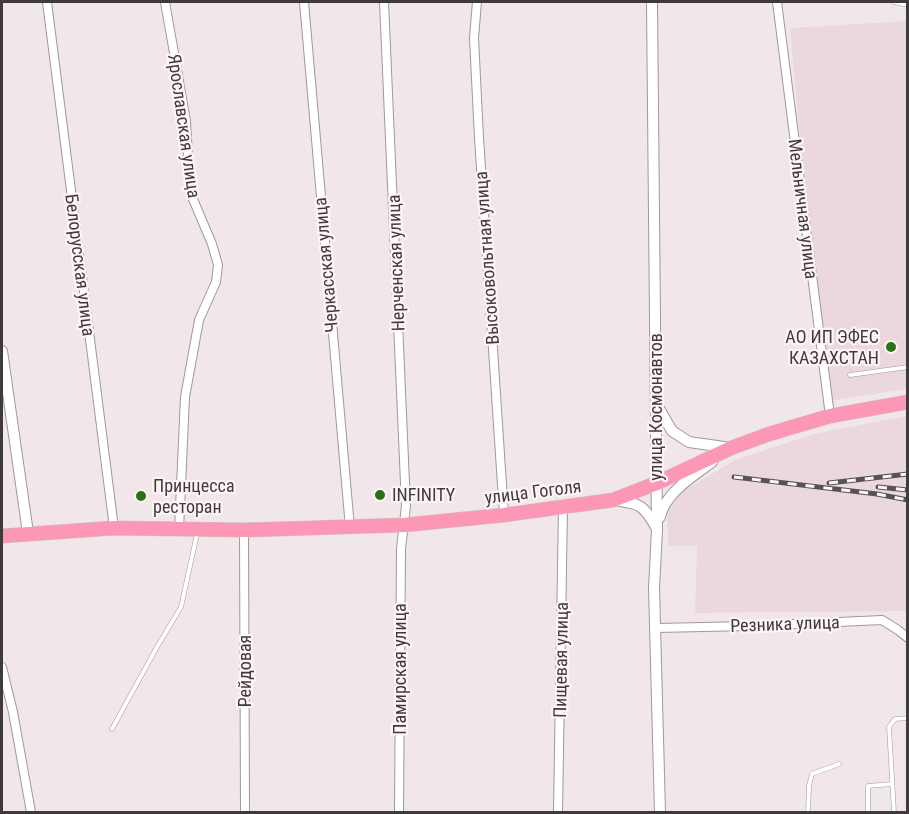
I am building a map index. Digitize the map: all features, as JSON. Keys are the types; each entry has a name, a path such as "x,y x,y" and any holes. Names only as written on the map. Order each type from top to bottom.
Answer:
{"highway":[{"name":"улица Гоголя","path":"2,536 114,528 244,530 404,525 504,515 613,500 657,483 731,448 769,434 830,416 908,402"}],"street":[{"name":"Белорусская улица","path":"47,2 114,528"},
{"name":"Ярославская улица","path":"165,2 186,121 190,192 212,244 218,265 216,282 199,320 185,397 179,530"},
{"name":"Черкасская улица","path":"304,2 350,528"},
{"name":"Нерченская улица","path":"384,2 406,506 404,525"},
{"name":"Высоковольтная улица","path":"477,2 474,38 479,138 504,515"},
{"name":"улица Космонавтов","path":"652,2 657,483 654,588 660,813"},
{"name":"Мельничная улица","path":"777,2 830,416"},
{"path":"2,351 28,533"},
{"path":"656,405 672,430 689,442 731,448"},
{"path":"657,530 662,509 682,484 731,448"},
{"path":"613,500 633,503 646,510 657,530"},
{"name":"Пищевая улица","path":"558,813 563,507"},
{"name":"Памирская улица","path":"399,813 401,549 404,525"},
{"name":"Рейдовая","path":"244,530 245,813"},
{"name":"Резника улица","path":"656,628 882,620 908,639"},
{"path":"2,667 31,813"}],"lane":[{"path":"894,2 908,5"},
{"path":"850,375 908,367"},
{"path":"112,729 181,607 197,530"},
{"path":"894,813 889,727 895,719 908,718"},
{"path":"808,813 812,774 839,764"},
{"path":"868,813 868,786 892,784"}],"shaded area":[{"path":"907,21 907,389 829,401 806,207 790,28"},
{"path":"907,416 907,611 695,613 697,546 668,546 667,501 735,460 814,434"}],"railway":[{"path":"829,483 908,474"},
{"path":"734,477 877,494 908,500"},
{"path":"878,487 908,490"}],"place":[{"name":"АО ИП ЭФЕС КАЗАХСТАН","path":"891,347"},
{"name":"INFINITY","path":"380,495"},
{"name":"Принцесса ресторан","path":"141,496"}]}
